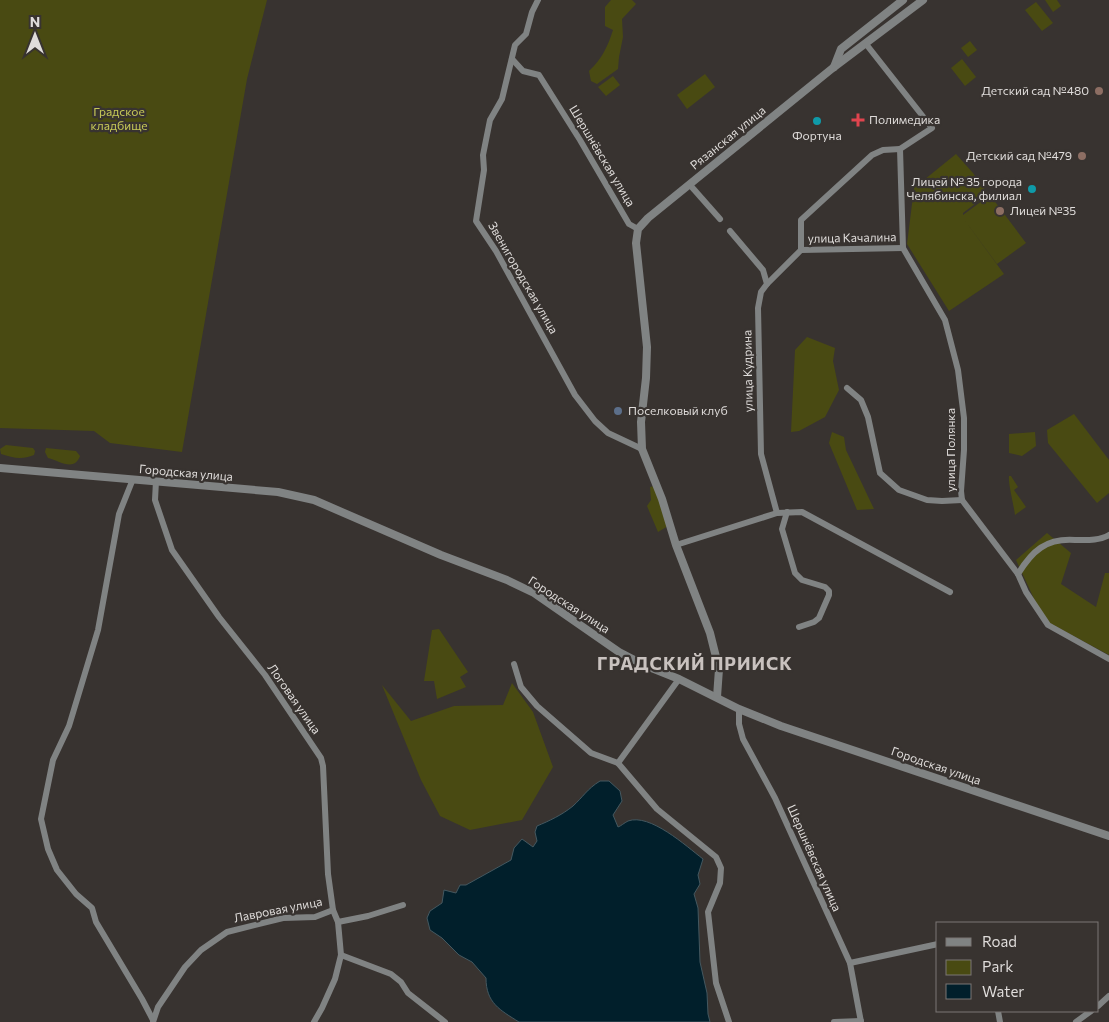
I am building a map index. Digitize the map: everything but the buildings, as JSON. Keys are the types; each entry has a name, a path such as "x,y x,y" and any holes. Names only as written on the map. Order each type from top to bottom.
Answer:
{"street":[{"name":"Звенигородская улица","path":"538,0 532,12 526,34 515,45 502,99 490,120 483,155 484,170 476,221 496,251 575,394 608,433 642,449"},
{"path":"834,67 841,49 903,0 910,10"},
{"name":"Рязанская улица","path":"638,229 648,218 834,67 923,0"},
{"path":"730,231 762,270 767,284 801,250 801,220 872,155 883,150 900,149 932,128 858,35"},
{"name":"Шершнёвская улица","path":"512,59 523,71 539,75 629,224 638,229"},
{"path":"900,149 903,248"},
{"path":"690,184 720,219"},
{"path":"638,229 636,242 637,258 648,347 641,422 642,449 710,633 718,662 717,697"},
{"name":"улица Качалина","path":"801,250 903,248"},
{"name":"улица Полянка","path":"903,248 945,320 954,350 964,418 962,500 1018,574 1026,592 1048,625 1109,659"},
{"path":"762,270 777,275"},
{"name":"улица Кудрина","path":"767,284 761,292 758,308 761,454 776,513"},
{"path":"847,388 861,400 868,416 880,473 899,490 927,500 962,500"},
{"name":"Городская улица","path":"0,468 278,492 314,500 534,593 619,652 739,709 781,726 1109,836"},
{"path":"133,479 119,514 98,630 69,726 53,760 41,819 48,849 57,870 76,894 92,908 96,922 153,1021"},
{"name":"Логовая улица","path":"156,481 156,500 172,550 202,594 265,675 321,758 323,766 328,874 333,910 338,922 341,956 335,978 314,1022"},
{"path":"787,512 782,529 795,573 802,580 825,587 829,591 819,618 814,622 798,627"},
{"path":"676,545 776,513 802,512 950,592"},
{"path":"1018,574 1027,559 1039,547 1066,539 1086,540 1103,538 1109,535"},
{"path":"514,664 521,688 537,706 591,753 618,763 657,809 716,857 721,868 720,883 708,912 716,983 730,1022"},
{"path":"618,763 679,679"},
{"name":"Шершнёвская улица","path":"739,709 739,724 743,739 774,798 850,963 861,1021 834,1022"},
{"path":"338,922 368,916 403,905"},
{"name":"Лавровая улица","path":"153,1021 162,1001 185,967 201,950 227,932 283,918 315,917 333,910"},
{"path":"850,963 936,944"},
{"path":"341,956 391,974 408,993 445,1022"},
{"path":"1099,1005 1109,996"},
{"path":"1076,1022 1090,1012"}],"green space":[{"name":"Градское кладбище","path":"0,0 267,0 247,79 182,452 110,443 94,431 0,428"},
{"path":"611,0 632,0 636,4 622,19 623,37 618,69 597,84 591,81 589,71 604,52 613,30 605,26 605,7"},
{"path":"1045,0 1057,0 1061,6 1053,12"},
{"path":"1036,2 1053,23 1042,31 1025,10"},
{"path":"970,41 977,50 968,57 961,48"},
{"path":"962,59 976,77 965,86 951,68"},
{"path":"705,74 715,87 687,109 677,95"},
{"path":"613,76 620,85 606,96 598,87"},
{"path":"956,154 988,194 963,213 963,215 990,195 1026,243 997,264 963,218 1004,274 949,311 907,244 914,188"},
{"path":"807,337 835,348 833,361 839,390 825,417 799,431 791,432 795,350"},
{"path":"1074,414 1109,460 1109,493 1097,503 1048,443 1047,430"},
{"path":"832,432 844,437 846,450 874,509 857,510 829,443"},
{"path":"1035,432 1036,446 1022,456 1009,453 1009,434"},
{"path":"6,445 33,448 35,451 34,455 18,458 1,454 0,449"},
{"path":"46,448 76,451 80,456 74,463 66,464 48,458 45,452"},
{"path":"1009,476 1011,476 1018,487 1014,490 1026,507 1015,515 1009,484"},
{"path":"654,486 668,526 658,532 647,506 651,500 650,487"},
{"path":"1047,533 1071,553 1061,584 1096,607 1105,573 1109,573 1109,655 1044,620 1016,560"},
{"path":"439,629 468,672 460,677 466,687 437,699 434,681 424,681 432,630"},
{"path":"512,683 533,712 553,767 522,820 470,830 440,816 421,780 382,685 411,721 454,706 503,705"}],"water":[{"path":"600,781 609,781 620,791 622,801 613,815 618,827 628,821 647,822 678,839 703,859 698,875 700,884 694,894 698,908 700,962 707,993 710,1022 519,1022 506,1014 491,1000 488,994 486,978 472,962 459,955 442,938 430,930 427,918 430,911 442,903 444,890 456,893 460,885 466,885 511,860 514,848 522,839 533,847 537,841 535,832 537,826 569,809"}],"place":[{"name":"Детский сад №480","path":"1099,91"},
{"name":"Полимедика","path":"858,120"},
{"name":"Фортуна","path":"817,121"},
{"name":"Детский сад №479","path":"1082,156"},
{"name":"Лицей № 35 города Челябинска, филиал","path":"1032,189"},
{"name":"Лицей №35","path":"1000,211"},
{"name":"Поселковый клуб","path":"618,411"}],"district":[{"name":"ГРАДСКИЙ ПРИИСК","path":"695,664"}]}
